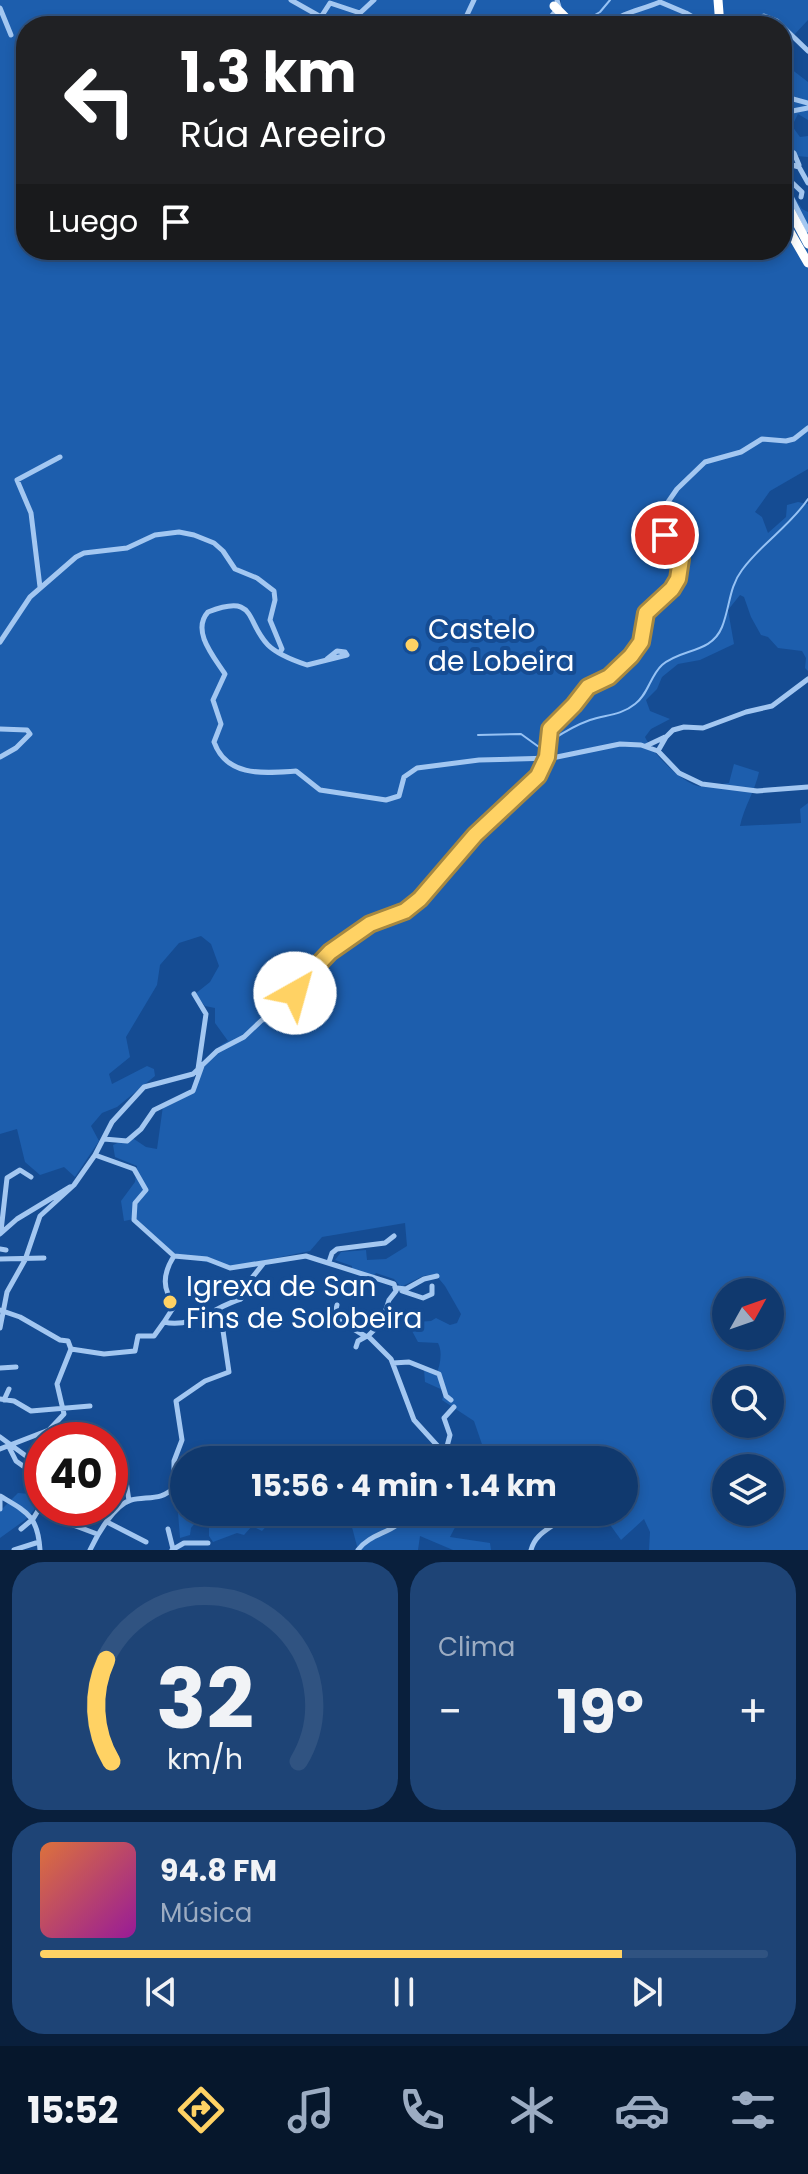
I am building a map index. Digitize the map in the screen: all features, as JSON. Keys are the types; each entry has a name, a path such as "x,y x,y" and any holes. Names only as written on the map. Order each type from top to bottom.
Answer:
{"highway":[{"path":"792,214 808,244"},
{"path":"792,226 808,253"},
{"path":"792,235 808,263"}],"street":[{"path":"291,0 319,16"},
{"path":"322,16 330,3 360,13 374,0"},
{"path":"620,16 660,2 688,16"},
{"path":"0,8 11,35"},
{"path":"792,36 808,51"},
{"path":"792,152 808,183"},
{"path":"792,165 799,167"},
{"path":"792,182 799,187 801,197"},
{"path":"792,197 808,230"},
{"path":"0,1328 10,1285 25,1260 40,1216 74,1185 95,1155 112,1122 144,1087 166,1079 187,1077 217,1051 244,1037 257,1024 284,1012 309,974 330,952 370,924 405,911 420,899 475,835 538,776 547,757 550,729 588,687 609,677 631,656 641,642 646,613 672,589 678,579 681,559 662,528 662,516 671,495 705,462 741,452 762,439 794,439 808,428"},
{"path":"40,588 31,513 17,480 60,457"},
{"path":"0,642 30,597 63,567 84,553 127,548 155,535 179,532 194,535 219,548 239,572 257,578 274,591 270,620 282,649 280,652"},
{"path":"326,660 307,665 268,645 251,614 244,608 208,612 202,620 202,633 214,660 225,674 213,700 221,724 215,745 223,758 241,770 267,774 296,771 320,790 392,800 402,794 404,777 417,768 479,760 547,757 620,744 646,746 658,751 679,773 702,784 757,791 808,787"},
{"path":"646,746 677,728 703,728 772,706 808,679"},
{"path":"0,729 27,730 30,734 16,748 0,757"},
{"path":"658,751 666,737"},
{"path":"104,1139 127,1141 141,1129 154,1110 193,1091 200,1068 206,1014 194,994"},
{"path":"95,1155 134,1169 146,1190 135,1203 134,1220 174,1256 207,1259 230,1268 306,1256 388,1281 423,1298 432,1294 432,1286"},
{"path":"1,1233 7,1178 20,1170 31,1177"},
{"path":"1,1233 17,1219 74,1185"},
{"path":"329,1262 337,1249 385,1243 394,1236"},
{"path":"71,1349 104,1354 131,1353 135,1351 138,1336 154,1336 175,1305 168,1292 165,1275 165,1269 174,1256"},
{"path":"0,1259 44,1258"},
{"path":"164,1322 175,1325 220,1310 241,1299 264,1263"},
{"path":"356,1347 382,1322 389,1300 399,1289 437,1276"},
{"path":"337,1305 334,1317 366,1336 393,1363 414,1420 436,1446"},
{"path":"128,1494 129,1501 162,1496 172,1490 174,1461 182,1440 176,1401 205,1381 229,1372 220,1310"},
{"path":"0,1449 49,1430 64,1414 57,1384 71,1349 68,1341 60,1340 20,1317 2,1311"},
{"path":"393,1363 409,1362 439,1374 446,1396 451,1400"},
{"path":"0,1368 16,1367"},
{"path":"1,1400 9,1389"},
{"path":"1,1400 14,1401 31,1411 90,1406"},
{"path":"448,1446 450,1435 444,1418 454,1407"},
{"path":"0,1437 24,1455"},
{"path":"8,1444 16,1461 23,1466"},
{"path":"0,1498 0,1509"},
{"path":"0,1498 24,1513"},
{"path":"21,1529 25,1526"},
{"path":"36,1526 40,1550"},
{"path":"76,1526 97,1534"},
{"path":"90,1550 104,1526"},
{"path":"115,1526 146,1542"},
{"path":"358,1550 370,1539 397,1526"},
{"path":"530,1549 538,1535 554,1526"},
{"path":"168,1529 172,1550 184,1543 208,1543"},
{"path":"26,1538 37,1543"},
{"path":"14,1550 37,1543"}],"shaded area":[{"path":"0,0 554,0 555,11 552,16 16,16 16,260 792,260 792,193 802,209 808,212 808,469 770,491 755,512 762,517 768,533 786,517 787,505 798,502 808,504 808,671 802,651 778,648 768,637 761,635 744,597 740,595 728,610 734,644 700,660 678,664 662,677 657,689 646,700 650,711 670,719 651,729 645,737 670,768 695,785 706,787 729,783 734,764 759,772 740,826 801,823 800,809 808,803 808,1550 649,1550 650,1532 644,1519 638,1524 638,1446 483,1446 474,1421 442,1400 445,1391 425,1382 424,1370 436,1375 440,1363 438,1343 418,1342 412,1331 415,1322 436,1318 450,1325 457,1323 461,1314 445,1286 435,1274 423,1276 401,1287 394,1279 376,1273 372,1278 352,1271 352,1266 335,1260 341,1252 366,1250 367,1260 386,1259 407,1246 405,1223 322,1237 310,1251 232,1267 174,1256 134,1219 124,1221 121,1201 135,1182 137,1166 115,1157 113,1145 131,1137 146,1147 157,1149 163,1106 194,1093 209,1057 228,1041 215,1023 215,1008 205,1006 195,994 210,982 219,966 211,944 201,936 179,943 160,965 157,985 126,1037 130,1057 109,1074 112,1084 147,1066 154,1069 155,1076 117,1107 102,1113 91,1126 99,1141 75,1177 64,1167 40,1175 25,1162 17,1129 0,1134"},
{"path":"561,0 808,0 808,20 794,35 792,16 554,16 561,9"},
{"path":"792,70 808,82 808,120 798,114 792,126"},
{"path":"792,126 800,137 808,136 808,157 792,154"},
{"path":"18,1493 24,1494 24,1521 0,1538 0,1511"},
{"path":"179,1526 193,1526 190,1535 180,1538"},
{"path":"209,1526 252,1526 244,1535 237,1533 213,1542 209,1536"},
{"path":"352,1526 456,1526 450,1537 490,1543 491,1550 453,1550 420,1536 418,1550 358,1550"},
{"path":"611,1526 636,1526 621,1540"}],"waterway":[{"path":"593,16 610,0"},
{"path":"552,740 585,722 630,708 643,696 662,665 711,642 722,627 732,590 742,570 808,499"},
{"path":"478,735 521,734 539,747 543,745"}],"place":[{"name":"Castelo de Lobeira","path":"412,645"},
{"name":"Igrexa de San Fins de Solobeira","path":"170,1302"}],"route":[{"path":"295,993 330,952 370,924 405,911 420,899 475,835 538,776 547,757 547,733 588,687 609,677 631,656 641,642 646,613 672,589 678,579 681,559 678,550 665,535"}]}
